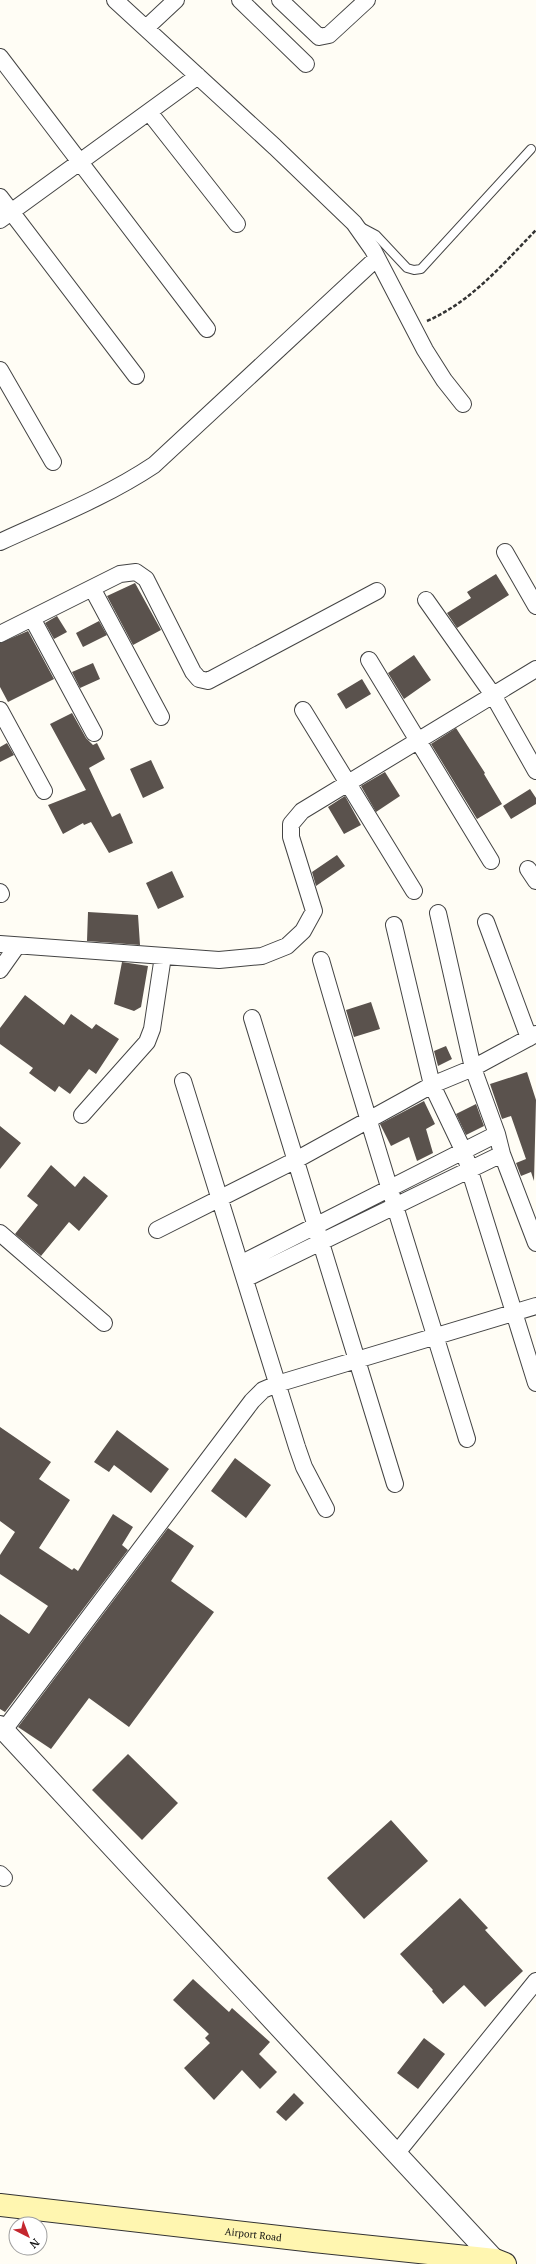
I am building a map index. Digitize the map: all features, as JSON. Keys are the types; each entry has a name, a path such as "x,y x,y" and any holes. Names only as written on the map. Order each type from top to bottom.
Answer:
{"main road":[{"name":"Airport Road","path":"0,2205 500,2262"}],"street":[{"path":"115,0 354,223 377,258 413,327 444,380 463,404"},
{"path":"146,28 176,0"},
{"path":"240,0 306,64"},
{"path":"280,0 319,37 329,35 366,0"},
{"path":"0,57 207,329"},
{"path":"6,216 198,76"},
{"path":"149,112 237,224"},
{"path":"0,196 6,216 136,376"},
{"path":"0,542 91,501 154,465 377,258"},
{"path":"0,370 54,462"},
{"path":"505,552 536,606"},
{"path":"0,634 120,574 136,572 146,579 193,672 199,680 208,681 377,591"},
{"path":"92,588 160,717"},
{"path":"426,600 493,696 536,771"},
{"path":"32,618 94,733"},
{"path":"369,660 491,861"},
{"path":"0,944 219,960 262,956 287,946 303,931 314,911 291,837 291,824 302,811 536,669"},
{"path":"0,710 44,791"},
{"path":"303,710 414,891"},
{"path":"438,913 473,1068 497,1134 502,1154 536,1243"},
{"path":"157,1230 296,1160 432,1085 473,1068 532,1036 486,922"},
{"path":"394,925 432,1085 464,1152 470,1169 536,1382"},
{"path":"0,970 16,946"},
{"path":"82,1115 148,1042 152,1029 163,956"},
{"path":"321,960 368,1120 396,1205 467,1439"},
{"path":"252,1018 395,1484"},
{"path":"183,1080 304,1467 326,1509"},
{"path":"243,1272 316,1226 497,1134"},
{"path":"243,1272 321,1242 502,1154"},
{"path":"0,1233 104,1323"},
{"path":"500,2262 396,2154 66,1800 2,1728 252,1401 263,1390 277,1384 536,1306"},
{"path":"396,2154 536,1981"}],"lane":[{"path":"354,223 376,235 407,268 414,270 421,269 531,149"}],"path":[{"path":"413,327 452,308 485,283 536,230"}],"building":[{"path":"496,574 509,595 457,628 447,613 471,598 467,592"},
{"path":"135,583 161,630 133,645 107,596"},
{"path":"57,616 67,632 54,639 45,623"},
{"path":"99,621 107,635 83,647 76,633"},
{"path":"28,631 54,679 8,702 0,687 0,643"},
{"path":"414,655 431,680 404,699 388,673"},
{"path":"93,663 100,679 80,688 72,672"},
{"path":"362,679 371,694 346,709 337,694"},
{"path":"72,713 86,738 93,745 97,743 105,759 89,768 112,817 120,813 133,843 109,853 91,822 84,825 83,823 63,834 48,805 86,790 50,724"},
{"path":"456,728 485,773 484,774 502,804 477,819 431,744"},
{"path":"7,743 14,755 0,762 0,747"},
{"path":"151,760 164,788 143,798 130,769"},
{"path":"385,772 400,796 376,812 361,786"},
{"path":"530,789 536,798 536,804 511,819 503,806"},
{"path":"345,796 361,825 344,834 328,807"},
{"path":"337,855 345,866 316,886 312,872"},
{"path":"172,871 184,897 158,909 146,883"},
{"path":"88,912 138,915 140,945 87,941"},
{"path":"122,962 148,966 141,1007 134,1011 114,1004"},
{"path":"25,995 64,1025 71,1014 92,1029 96,1024 119,1039 96,1074 89,1069 70,1094 59,1086 55,1092 29,1073 33,1068 0,1044 0,1028"},
{"path":"371,1002 380,1029 354,1037 346,1010"},
{"path":"446,1046 452,1059 438,1066 434,1051"},
{"path":"527,1072 536,1100 534,1181 531,1172 521,1176 516,1163 526,1159 511,1116 502,1119 490,1084"},
{"path":"424,1101 435,1124 426,1129 433,1153 417,1161 409,1137 391,1146 380,1124"},
{"path":"476,1104 484,1126 466,1135 456,1114"},
{"path":"0,1126 21,1143 0,1169"},
{"path":"51,1165 75,1187 84,1176 108,1196 79,1231 69,1222 41,1256 15,1234 38,1205 27,1196"},
{"path":"0,1427 51,1462 39,1479 70,1500 39,1548 72,1570 74,1568 78,1571 113,1514 133,1527 122,1545 128,1550 5,1712 0,1709 0,1614 29,1634 48,1606 0,1574 0,1555 15,1532 0,1521"},
{"path":"117,1430 169,1469 151,1493 114,1465 109,1472 94,1462"},
{"path":"235,1458 271,1485 246,1518 211,1491"},
{"path":"168,1528 194,1546 171,1581 214,1612 129,1727 89,1698 51,1749 18,1727"},
{"path":"128,1754 178,1803 142,1840 92,1790"},
{"path":"391,1820 428,1861 364,1919 327,1878"},
{"path":"460,1898 488,1928 485,1930 523,1971 485,2007 464,1985 443,2004 432,1991 433,1990 400,1954"},
{"path":"193,1979 229,2012 232,2008 270,2042 259,2054 277,2072 260,2089 242,2070 214,2100 184,2068 210,2043 205,2038 209,2034 173,2000"},
{"path":"424,2038 445,2054 418,2089 397,2073"},
{"path":"294,2093 304,2103 286,2121 276,2112"}]}
